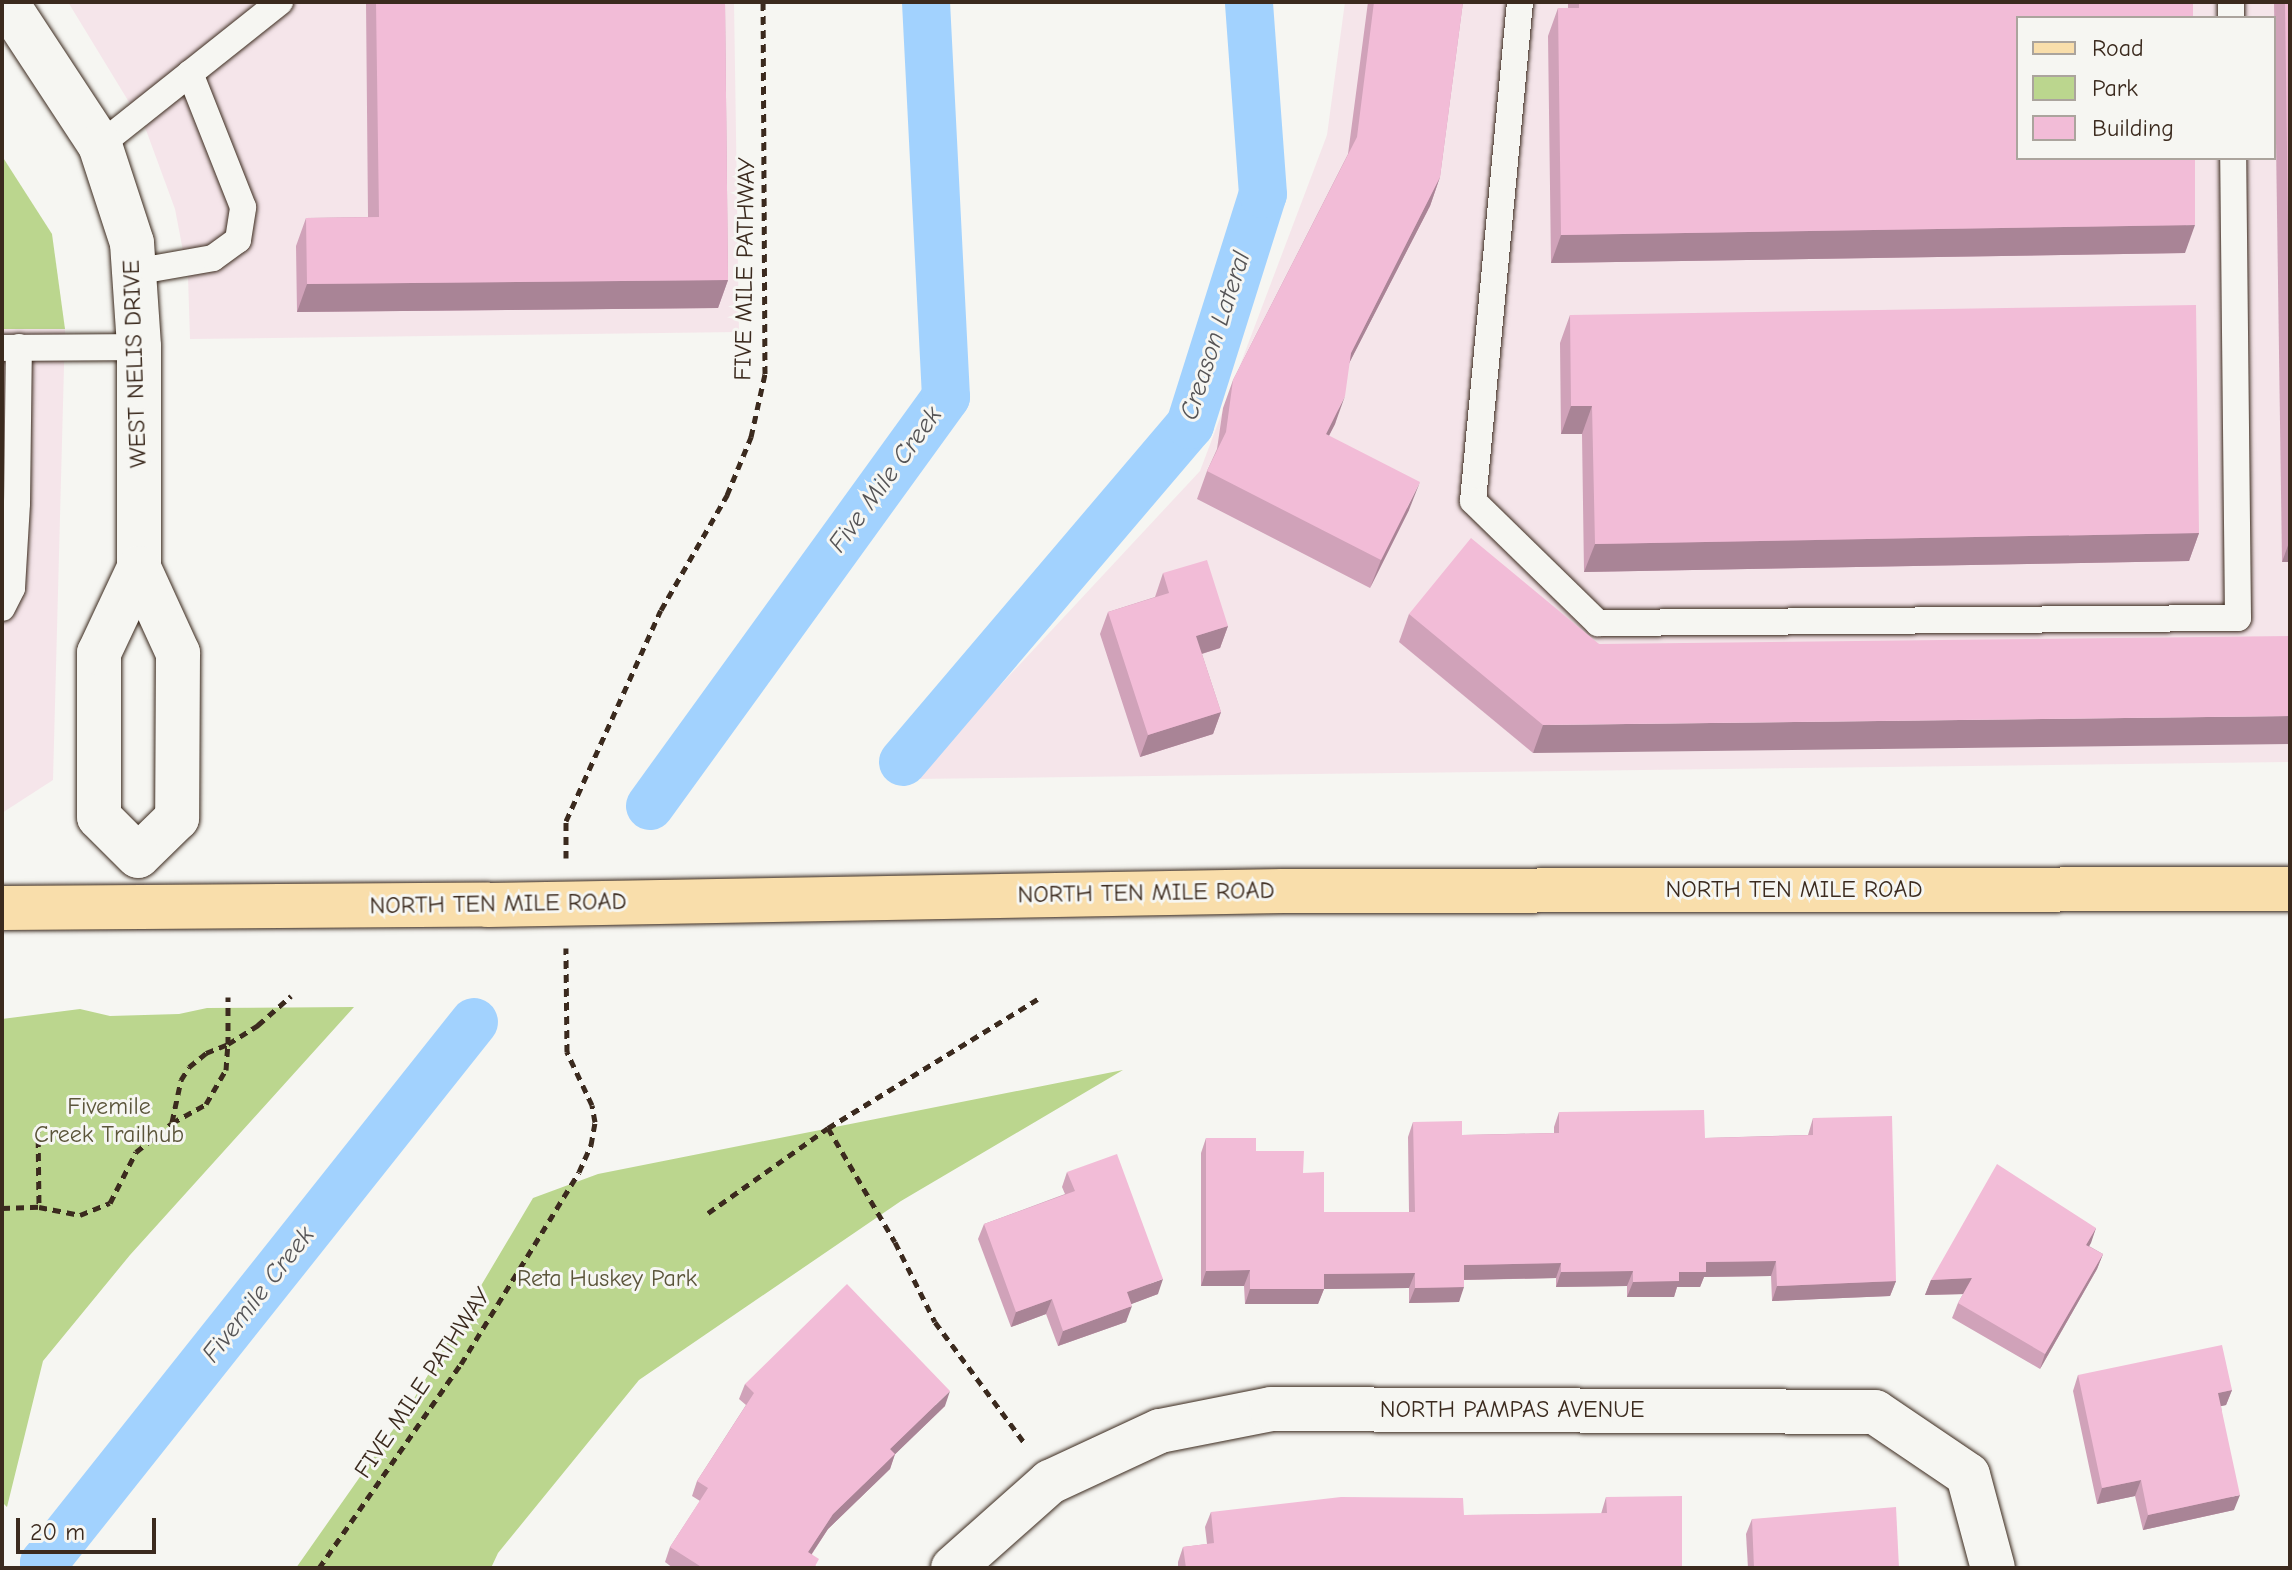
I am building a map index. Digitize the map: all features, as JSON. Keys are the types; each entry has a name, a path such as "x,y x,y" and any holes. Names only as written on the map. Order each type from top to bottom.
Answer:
{"main road":[{"name":"NORTH TEN MILE ROAD","path":"2,908 1283,891 2290,889"}],"street":[{"name":"WEST NELIS DRIVE","path":"6,2 100,145 132,243 139,347 139,568 178,653 177,818 138,856 99,817 99,653 139,568"},
{"path":"138,856 139,907"},
{"name":"NORTH PAMPAS AVENUE","path":"953,1568 1041,1467 1160,1431 1271,1409 1875,1412 1968,1475 1993,1568"}],"lane":[{"path":"100,145 280,2"},
{"path":"1520,2 1473,501 1598,623 2238,618 2233,160"},
{"path":"134,272 213,258 238,240 243,207 190,73"},
{"path":"2,608 12,588 17,517 10,348 139,347"}],"path":[{"name":"FIVE MILE PATHWAY","path":"566,821 661,610 727,495 751,437 765,374 763,2"},
{"name":"FIVE MILE PATHWAY","path":"319,1568 461,1364 579,1172 591,1145 595,1122 592,1105 567,1052 566,990"},
{"path":"172,1123 181,1080 189,1067 206,1053 228,1044 258,1025 291,996"},
{"path":"2,1208 39,1207 80,1215 96,1212 110,1203 136,1152 172,1123 194,1113 213,1095 226,1070 228,997"},
{"path":"708,1213 828,1128 1038,999"},
{"path":"38,1125 39,1207"},
{"path":"828,1128 895,1242 935,1322 1041,1467"}],"shaded area":[{"path":"68,2 734,2 739,332 190,339 188,277 175,209 146,130"},
{"path":"1345,2 2290,2 2290,762 913,779 1200,471 1327,135"},
{"path":"2,329 65,329 53,780 2,813"}],"green space":[{"path":"2,156 52,234 65,329 2,329"},
{"name":"Fivemile Creek Trailhub","path":"354,1007 130,1255 43,1361 7,1507 2,1502 2,1019 80,1009 110,1016 179,1014 207,1008"},
{"name":"Reta Huskey Park","path":"1123,1070 901,1201 639,1380 498,1553 491,1568 296,1568 409,1407 533,1198 598,1174"}],"building":[{"path":"376,2 725,2 728,280 307,284 306,218 379,217"},
{"path":"1374,2 1463,2 1440,177 1351,353 1345,396 1326,434 1420,482 1381,560 1207,471 1226,432 1233,380 1357,137"},
{"path":"1579,2 2193,2 2193,16 2016,16 2016,160 2195,160 2195,225 1561,235 1558,8 1579,8"},
{"path":"2285,2 2290,2 2290,367"},
{"path":"2196,305 2199,533 1595,544 1592,406 1571,406 1570,315"},
{"path":"1471,538 1599,644 2290,636 2290,716 1543,725 1409,614"},
{"path":"1207,560 1228,626 1196,636 1221,712 1148,735 1108,612 1169,593 1163,573"},
{"path":"1704,1110 1705,1138 1813,1135 1813,1118 1892,1116 1896,1281 1777,1286 1776,1261 1706,1262 1706,1272 1679,1272 1679,1281 1633,1282 1633,1271 1561,1272 1561,1263 1464,1265 1464,1287 1415,1288 1415,1273 1324,1274 1324,1289 1250,1289 1250,1270 1206,1271 1206,1138 1256,1138 1256,1151 1304,1151 1303,1173 1324,1172 1324,1212 1415,1212 1413,1122 1462,1121 1462,1135 1559,1133 1559,1112"},
{"path":"1117,1154 1163,1279 1127,1292 1132,1306 1063,1331 1052,1299 1016,1312 984,1224 1075,1191 1067,1172"},
{"path":"1997,1164 2096,1228 2086,1245 2103,1254 2045,1354 1958,1303 1972,1278 1931,1280"},
{"path":"847,1284 950,1391 890,1449 895,1454 833,1514 808,1552 819,1559 814,1568 703,1568 670,1547 708,1488 697,1481 754,1393 745,1384"},
{"path":"2222,1345 2232,1390 2218,1393 2240,1495 2148,1515 2141,1480 2102,1488 2078,1375"},
{"path":"1682,1496 1682,1568 1186,1568 1183,1547 1214,1543 1211,1512 1341,1497 1463,1498 1464,1515 1607,1513 1606,1497"},
{"path":"1896,1507 1899,1568 1754,1568 1752,1519"}],"waterway":[{"name":"Five Mile Creek","path":"650,806 946,397 926,2"},
{"name":"Creason Lateral","path":"903,762 1190,425 1263,194 1249,2"},
{"name":"Fivemile Creek","path":"44,1568 44,1563 474,1022"}]}
